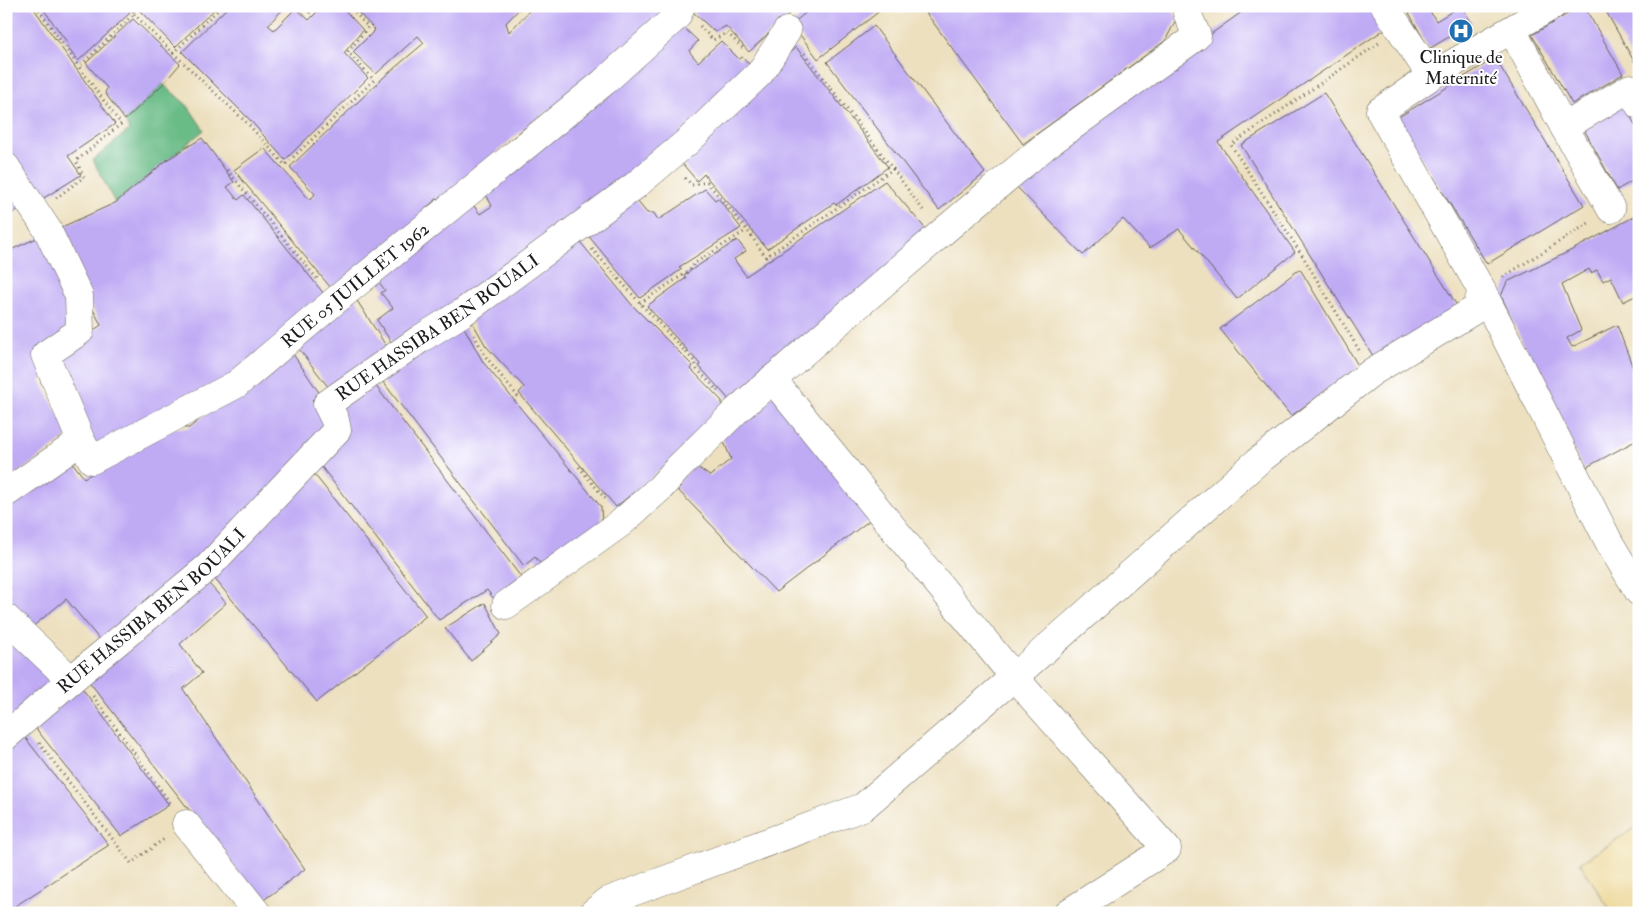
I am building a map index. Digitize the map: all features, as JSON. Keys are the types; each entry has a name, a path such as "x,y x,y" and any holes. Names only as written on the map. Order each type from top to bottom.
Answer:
{"street":[{"path":"1552,6 1432,76 1380,111 1482,291 1610,544 1639,592"},
{"path":"506,605 621,523 660,488 736,410 1045,146 1197,36 1189,8"},
{"name":"RUE 05 JUILLET 1962","path":"81,441 92,460 237,384 336,300 604,82 677,16 688,13"},
{"path":"1392,17 1432,76"},
{"path":"1512,30 1611,209"},
{"name":"RUE HASSIBA BEN BOUALI","path":"14,729 208,567 337,430 335,420 327,404 420,339 462,313 636,185 687,142 760,73 787,31"},
{"path":"1564,127 1630,88 1639,105"},
{"path":"6,167 47,229 79,296 80,331 45,355 81,441 6,493"},
{"path":"593,913 608,901 863,807 1014,677 1257,462 1372,372 1476,309 1482,291"},
{"path":"772,379 1014,677 1167,849 1068,913"},
{"path":"6,618 74,677"},
{"path":"186,824 257,913"}],"path":[{"path":"35,213 84,177 76,160 121,124 36,6"},
{"path":"80,67 134,14 136,6"},
{"path":"174,53 222,6"},
{"path":"302,6 309,13 315,6"},
{"path":"134,14 248,124 285,165 374,80 348,52 368,27 349,6"},
{"path":"688,13 713,40 727,33 748,53 770,57"},
{"path":"1372,372 1302,255 1231,145 1392,17"},
{"path":"787,31 923,211 946,229"},
{"path":"664,160 692,185 707,182 747,230 766,257 893,169"},
{"path":"227,170 336,300"},
{"path":"1482,291 1639,191"},
{"path":"574,230 695,362 697,369 736,410"},
{"path":"640,303 689,271 695,263 747,230"},
{"path":"462,313 486,357 519,398"},
{"path":"579,467 611,506 621,523"},
{"path":"14,729 131,863 186,824 74,677"}],"green space":[{"path":"163,84 188,106 204,130 115,203 93,160 129,130 125,120"}],"sand":[{"path":"1639,825 1639,913 1612,913 1580,863"}],"building":[{"path":"6,6 32,6 115,124 68,156 81,175 34,204 18,166 6,148"},
{"path":"41,6 128,6 126,8 130,13 78,61"},
{"path":"143,6 218,6 175,47 139,10"},
{"path":"229,6 286,6 268,25 274,30 296,8 309,20 323,6 341,6 363,30 344,53 368,78 285,160 250,120 182,52"},
{"path":"352,6 522,6 506,23 509,32 534,6 656,6 666,15 611,64 521,131 471,174 442,203 438,198 426,208 428,213 335,293 234,170 264,148 310,200 315,194 290,167 384,77 424,43 418,36 376,74 353,52 375,30"},
{"path":"695,6 797,6 778,29 769,33 749,52 726,26 715,32 693,12"},
{"path":"814,6 886,6 818,59 792,24"},
{"path":"921,6 1170,6 1177,18 1165,41 1023,144"},
{"path":"1250,6 1370,6 1385,29 1218,142 1295,252 1237,299 1179,229 1150,248 1123,219 1083,255 1013,183"},
{"path":"1421,6 1427,6 1436,21 1461,6 1472,23 1429,49 1409,13"},
{"path":"1584,6 1623,74 1572,104 1532,35"},
{"path":"1603,6 1639,6 1639,70"},
{"path":"133,19 180,64 163,84 125,120 105,93 107,88 86,63"},
{"path":"681,25 698,41 689,51 698,62 721,41 739,59 743,57 754,70 665,148 395,348 377,320 393,308 381,293 385,290 374,276 467,197 480,214 492,206 482,187"},
{"path":"874,26 985,173 939,210 827,62"},
{"path":"796,47 888,167 836,205 834,203 767,249 704,174 697,181 675,155"},
{"path":"1495,58 1584,205 1487,264 1397,118"},
{"path":"1324,93 1458,307 1375,359 1241,145"},
{"path":"1621,101 1639,131 1639,177 1617,190 1581,124"},
{"path":"202,138 234,182 227,187 238,200 244,195 329,300 239,372 91,452 50,362 101,325 53,231 115,203 168,159"},
{"path":"6,174 25,205 6,217"},
{"path":"885,181 929,233 734,405 699,366 700,364 647,306 686,278 684,275 737,240 746,251 734,259 746,276"},
{"path":"705,189 715,200 718,198 741,228 679,267 682,269 640,298 586,233 632,195 647,213 654,213 658,220"},
{"path":"1639,214 1639,294 1623,302 1611,277 1603,281 1597,270 1591,273 1589,269 1562,284 1581,330 1567,338 1572,347 1617,325 1639,384 1639,439 1583,469 1501,296 1507,282"},
{"path":"48,233 78,298 51,374 40,380 69,435 6,482 6,252"},
{"path":"577,238 632,305 693,366 691,369 722,401 722,414 616,507 519,393 524,387 486,346 467,313"},
{"path":"1300,269 1359,367 1291,416 1220,329"},
{"path":"354,296 390,352 329,388 296,345"},
{"path":"460,320 483,362 601,507 602,526 546,570 535,557 524,566 380,378"},
{"path":"291,351 320,394 312,400 333,428 312,452 104,645 66,599 30,629 6,605 11,600 6,594 11,589 6,583 6,503 72,462 84,478 175,428 189,428"},
{"path":"372,381 524,581 494,599 487,590 439,620 314,457 336,409"},
{"path":"777,391 875,516 776,592 675,487 694,465 710,476 731,459 722,437"},
{"path":"307,465 426,616 317,702 209,572"},
{"path":"203,577 226,603 180,644 202,673 183,689 305,869 261,902 84,675"},
{"path":"485,603 501,634 471,661 445,628"},
{"path":"6,633 58,685 6,729"},
{"path":"79,684 169,805 121,836 34,726"},
{"path":"20,731 109,845 6,912 6,743"}],"place":[{"name":"Clinique de Maternité","path":"1461,31"}]}
